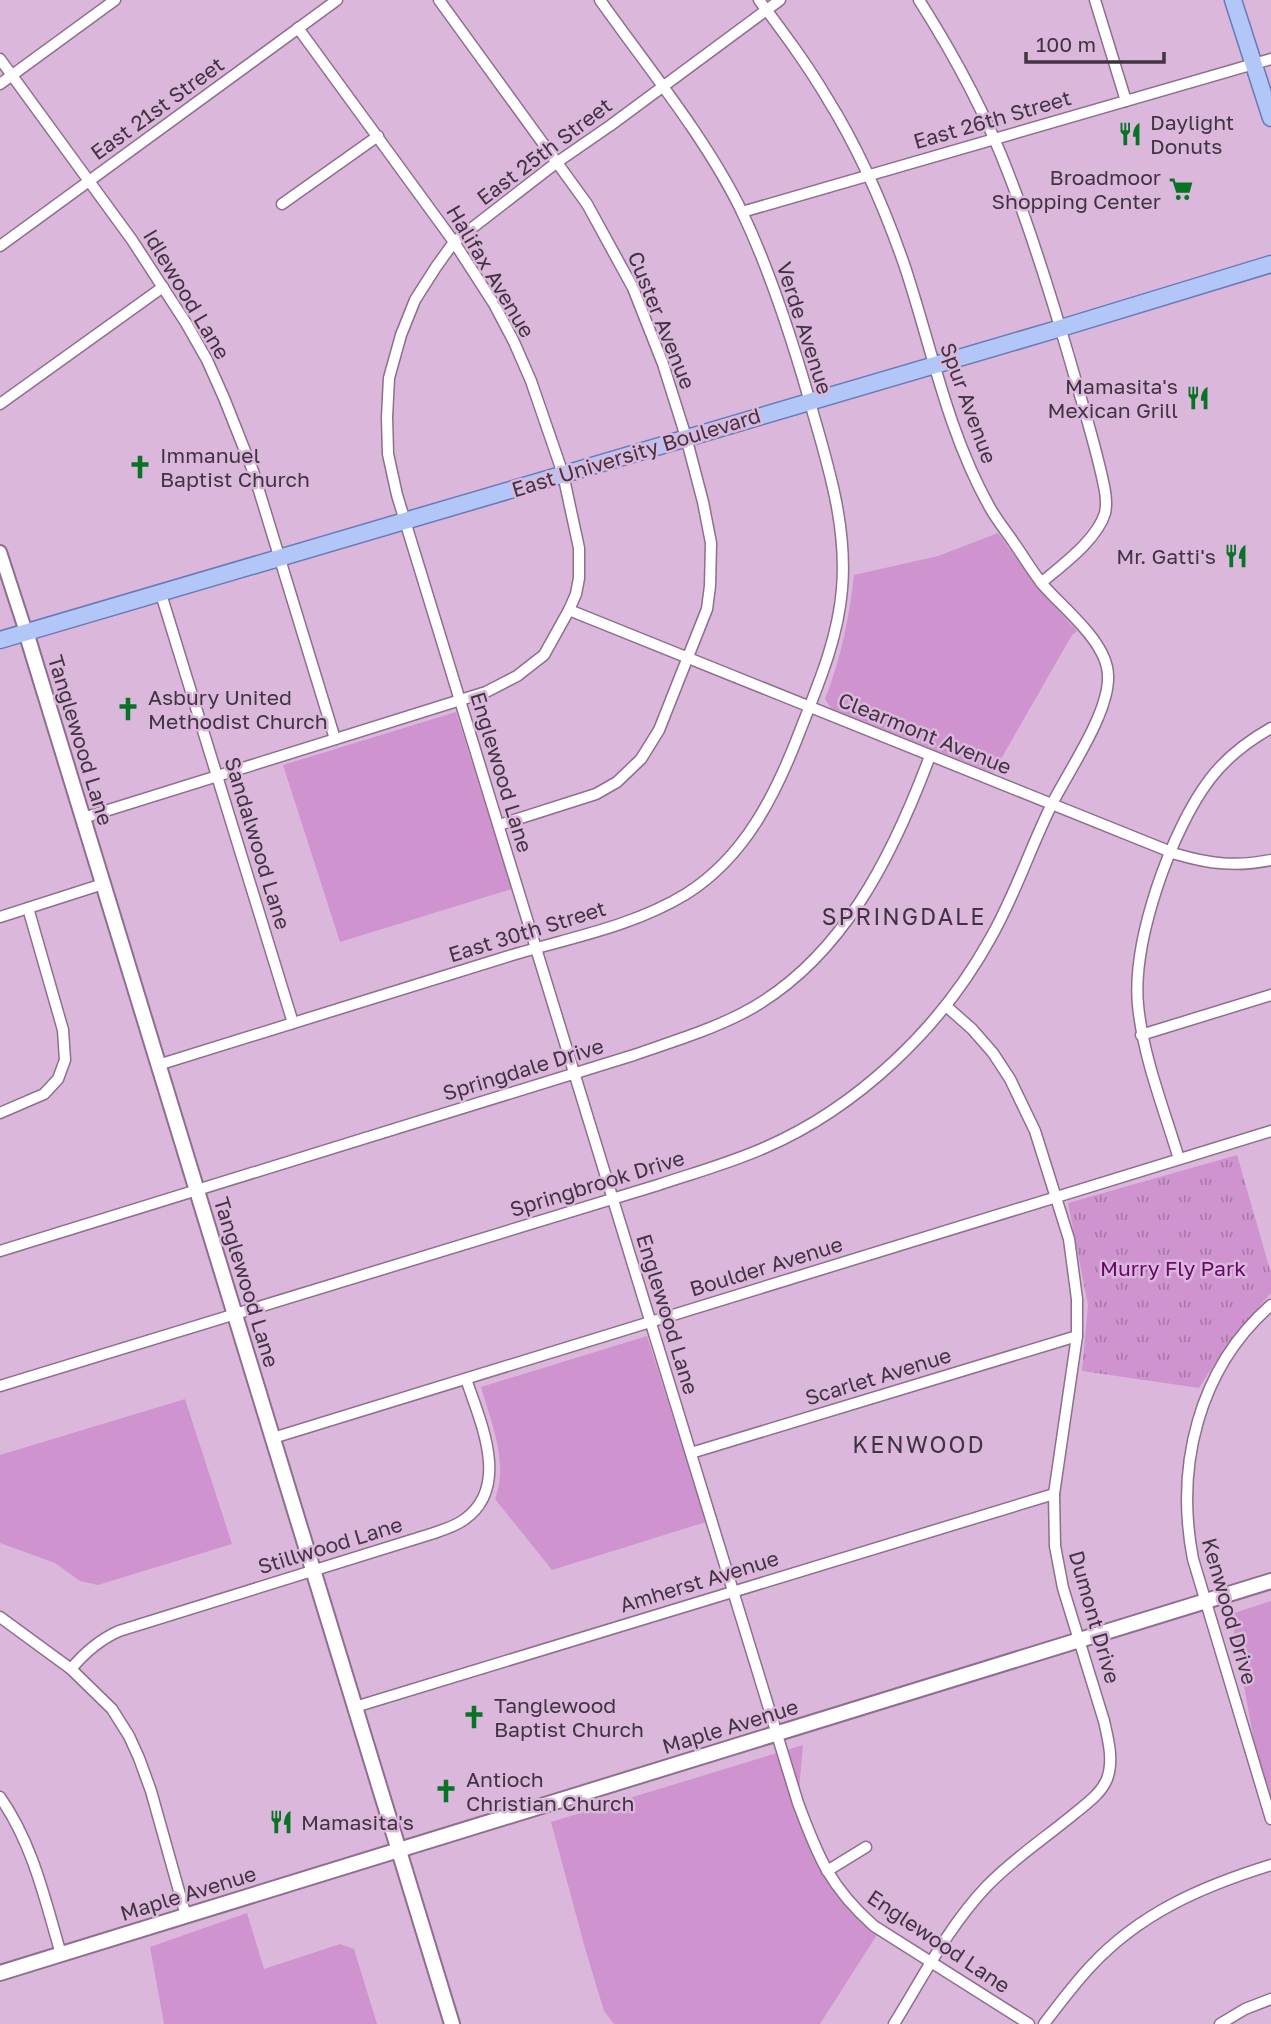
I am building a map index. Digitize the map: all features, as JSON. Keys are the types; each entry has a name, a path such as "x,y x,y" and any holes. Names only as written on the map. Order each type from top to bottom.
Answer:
{"main road":[{"path":"1233,0 1271,118"},
{"name":"East University Boulevard","path":"0,640 1266,269"},
{"name":"Tanglewood Lane","path":"26,632 452,2024"},
{"name":"Maple Avenue","path":"0,1973 1271,1581"}],"street":[{"path":"0,84 115,0"},
{"name":"East 21st Street","path":"0,246 337,0"},
{"name":"Custer Avenue","path":"439,0 587,204 633,288 663,364 687,437 704,502 711,543 707,610 659,730 641,759 617,782 596,794 499,825"},
{"name":"Verde Avenue","path":"600,0 710,156 742,212 771,278 810,401 832,480 842,534 842,589 830,654 810,707"},
{"name":"Spur Avenue","path":"760,0 829,100 869,175 905,269 957,439 990,508 1041,583 1098,646 1104,657 1108,676 1104,700 1097,719 1052,805"},
{"name":"East 25th Street","path":"389,378 401,335 415,300 454,242 556,163 780,0"},
{"path":"919,0 994,139 1027,224 1061,328 1101,469 1106,507 1102,520 1093,534 1068,560 1041,583"},
{"path":"1095,0 1126,101"},
{"name":"Halifax Avenue","path":"83,818 486,692 517,676 544,655 576,594 580,563 563,474 531,381 514,342 494,304 454,242 298,28"},
{"name":"Idlewood Lane","path":"0,59 163,287 186,323 224,398 253,471 335,739"},
{"name":"East 26th Street","path":"742,212 1271,59"},
{"path":"282,204 377,136"},
{"path":"0,404 163,287"},
{"name":"Englewood Lane","path":"389,378 388,454 397,495 811,1839 827,1871 852,1906 874,1926 1029,2024"},
{"name":"Tanglewood Lane","path":"0,552 26,632"},
{"name":"Sandalwood Lane","path":"161,594 293,1023"},
{"name":"Clearmont Avenue","path":"569,610 1171,852 1200,862 1226,865 1271,860"},
{"name":"East 30th Street","path":"158,1065 586,934 650,913 682,896 706,879 740,845 763,813 810,707"},
{"path":"1179,1159 1142,1035 1137,987 1142,942 1171,852 1192,806 1212,777 1242,747 1271,729"},
{"name":"Springdale Drive","path":"0,1251 634,1055 717,1025 765,1000 804,968 867,893 912,803 930,756"},
{"name":"Springbrook Drive","path":"0,1386 613,1198 744,1156 787,1137 821,1118 867,1086 946,1006 991,938 1052,805"},
{"path":"0,917 103,884"},
{"path":"0,1113 44,1094 58,1079 65,1060 63,1030 28,908"},
{"path":"1142,1035 1271,995"},
{"name":"Dumont Drive","path":"894,2024 930,1962 963,1915 989,1885 1092,1799 1107,1779 1110,1768 1109,1742 1063,1588 1055,1546 1054,1494 1077,1336 1077,1298 1069,1239 1035,1131 1010,1079 993,1053 972,1029 946,1006"},
{"name":"Boulder Avenue","path":"273,1438 1271,1131"},
{"name":"Kenwood Drive","path":"1271,1305 1237,1344 1214,1382 1199,1416 1186,1484 1187,1521 1193,1559 1271,1819"},
{"name":"Scarlet Avenue","path":"691,1453 1077,1336"},
{"name":"Stillwood Lane","path":"71,1669 84,1653 101,1639 119,1631 431,1534 456,1525 473,1513 486,1493 490,1469 482,1427 466,1379"},
{"name":"Amherst Avenue","path":"355,1707 1054,1494"},
{"path":"0,1618 71,1669 112,1709 129,1735 151,1791 186,1916"},
{"path":"0,1797 21,1830 29,1849 61,1954"},
{"path":"827,1871 866,1847"},
{"path":"1044,2024 1093,1964 1135,1926 1186,1896 1234,1876 1271,1865"},
{"path":"1220,2024 1245,2009 1271,1999"}],"green space":[{"path":"998,533 1041,592 1077,631 1072,635 993,773 831,708 825,699 844,638 854,575 938,556"},
{"path":"456,712 512,889 340,942 283,765"},
{"name":"Murry Fly Park","path":"1237,1155 1271,1273 1271,1293 1226,1346 1199,1388 1082,1371 1088,1305 1068,1203"},
{"path":"647,1336 706,1522 552,1570 495,1499 499,1485 499,1457 494,1429 481,1387"},
{"path":"185,1399 232,1544 98,1585 80,1581 55,1563 0,1543 0,1455"},
{"path":"1271,1601 1271,1795 1264,1797 1231,1614"},
{"path":"803,1745 798,1803 827,1871 880,1930 820,2024 614,2024 604,2011 551,1822"},
{"path":"247,1913 264,1969 340,1944 354,1949 377,2024 164,2024 150,1947"}],"place":[{"name":"Daylight Donuts","path":"1130,134"},
{"name":"Broadmoor Shopping Center","path":"1181,189"},
{"name":"Mamasita's Mexican Grill","path":"1198,398"},
{"name":"Immanuel Baptist Church","path":"140,467"},
{"name":"Mr. Gatti's","path":"1236,556"},
{"name":"Asbury United Methodist Church","path":"128,709"},
{"name":"Tanglewood Baptist Church","path":"474,1717"},
{"name":"Antioch Christian Church","path":"446,1791"},
{"name":"Mamasita's","path":"281,1822"}],"district":[{"name":"SPRINGDALE","path":"904,916"},
{"name":"KENWOOD","path":"919,1444"}]}
